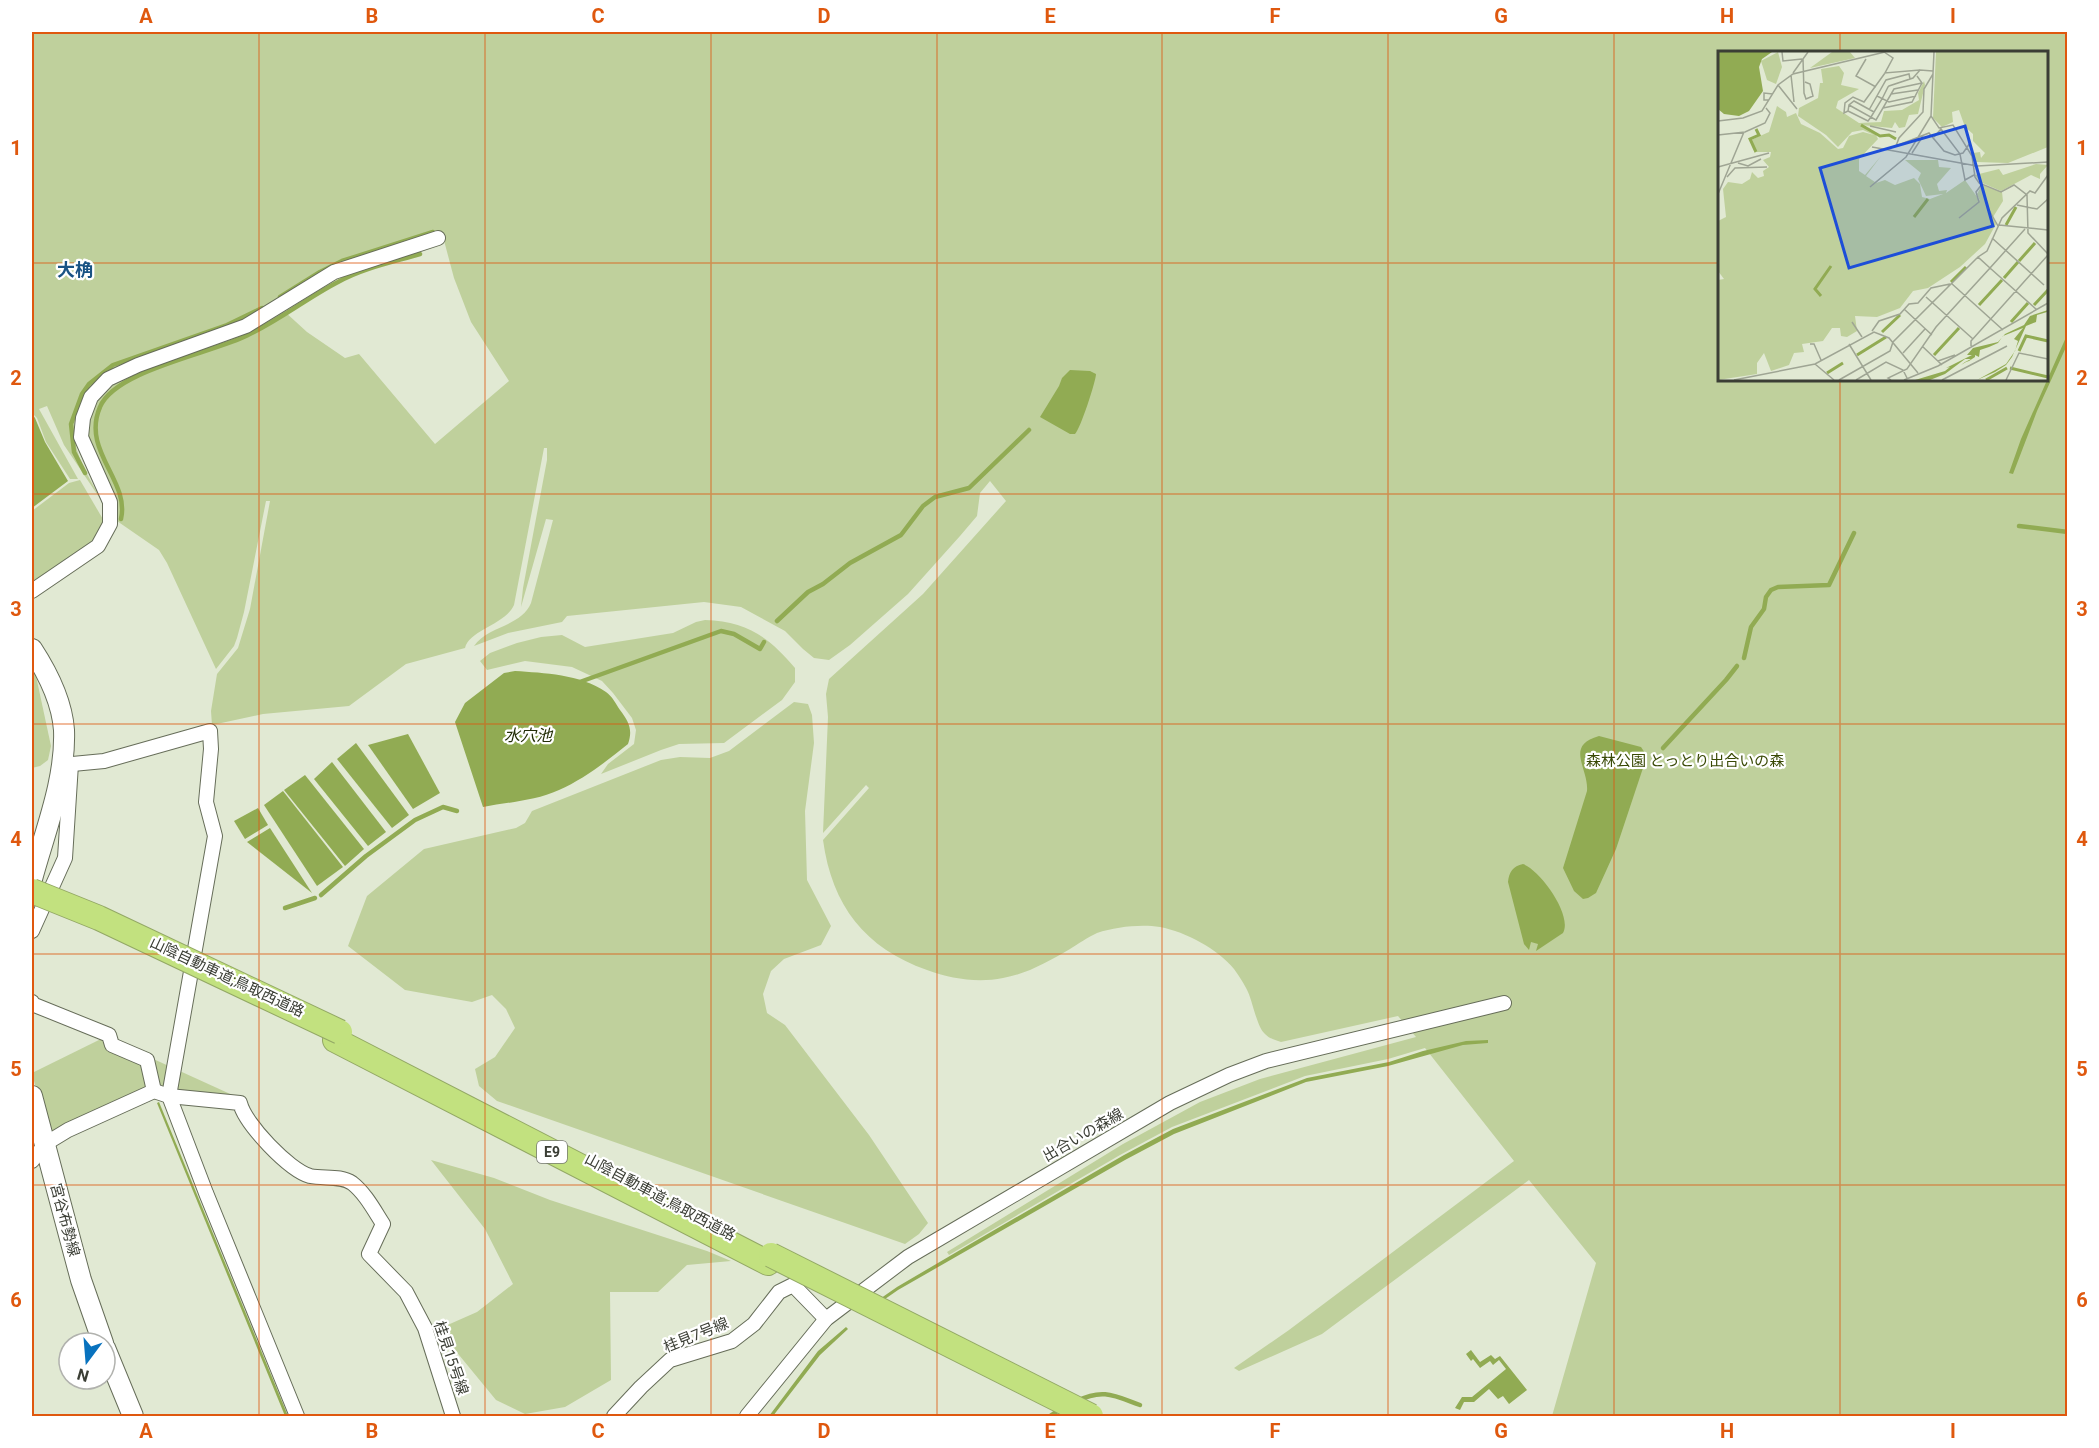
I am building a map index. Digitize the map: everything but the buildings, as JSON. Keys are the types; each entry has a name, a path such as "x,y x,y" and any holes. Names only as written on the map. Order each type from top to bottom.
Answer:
{"highway":[{"name":"山陰自動車道;鳥取西道路","path":"32,891 140,937 337,1036 1073,1416"},
{"name":"山陰自動車道;鳥取西道路","path":"32,902 96,927 337,1036"},
{"name":"山陰自動車道;鳥取西道路","path":"770,1259 1091,1416"}],"street":[{"path":"32,591 98,546 111,524 111,502 81,437 83,418 92,397 108,379 138,365 246,327 334,272 438,238"},
{"path":"32,649 60,705 67,765 66,858 32,931"},
{"path":"67,765 104,762 210,731 211,749 206,802 215,836 169,1096 297,1416"},
{"path":"32,879 67,765"},
{"path":"32,1002 32,1004 109,1035 112,1045 147,1060 154,1090"},
{"name":"出合いの森線","path":"747,1416 826,1319 908,1257 1170,1103 1229,1075 1266,1061 1504,1003"},
{"path":"32,1161 45,1144 68,1130 154,1090 169,1096"},
{"name":"宮谷布勢線","path":"32,1095 81,1280 99,1331"},
{"name":"桂見15号線","path":"169,1096 240,1103 242,1112 270,1147 300,1172 351,1183 369,1203 384,1224 369,1254 406,1292 424,1328 453,1416"},
{"name":"桂見7号線","path":"614,1416 670,1360 732,1341 754,1324 779,1292 793,1285 826,1319"},
{"path":"117,1377 133,1416"}],"green space":[{"name":"森林公園 とっとり出合いの森","path":"32,32 2067,32 2067,1416 1552,1416 1596,1263 1529,1180 1322,1334 1239,1371 1234,1368 1289,1330 1514,1161 1425,1048 1388,1059 1305,1076 1172,1127 949,1255 947,1252 1123,1144 1200,1102 1260,1079 1416,1037 1398,1016 1281,1042 1273,1039 1262,1031 1247,989 1227,962 1201,942 1160,927 1136,926 1104,931 1090,936 1029,970 1012,976 974,980 945,976 905,961 869,937 855,921 834,885 823,840 869,788 866,785 823,833 828,717 826,694 829,679 923,594 1006,501 990,481 980,493 977,516 908,594 850,645 829,660 814,658 785,631 741,607 704,602 567,616 562,622 508,633 474,646 487,634 520,617 531,603 553,520 546,519 521,607 547,460 547,448 544,448 514,605 503,618 473,636 465,648 406,664 349,706 263,714 212,725 211,711 217,674 238,648 250,609 270,501 266,501 237,638 234,646 216,669 159,550 117,521 116,504 89,441 89,422 97,401 114,384 134,373 252,331 284,311 307,332 345,358 359,354 435,444 509,381 471,322 454,278 442,233 394,246 231,328 115,368 105,375 95,383 81,402 75,425 79,456 101,500 64,445 47,406 39,409 78,479 70,479 46,442 37,418 32,413"},
{"path":"80,480 104,521 100,535 87,547 32,582 32,511 69,483"},
{"path":"705,620 745,627 766,639 795,668 795,682 782,700 724,743 679,744 601,774 608,764 634,744 636,730 632,718 602,681 572,667 525,661 487,670 480,661 490,653 541,637 562,635 585,647 673,633"},
{"path":"32,670 36,676 51,746 48,760 32,768"},
{"path":"794,702 808,704 812,715 814,743 805,811 807,880 831,926 821,945 784,959 771,971 763,994 767,1013 785,1025 869,1135 928,1223 919,1234 905,1244 497,1101 479,1086 475,1069 495,1057 515,1028 506,1009 492,995 472,1002 405,990 348,946 367,896 424,849 516,828 525,823 532,811 661,760 680,757 710,758 729,751"},
{"path":"105,1037 143,1054 148,1087 48,1136 32,1073"},
{"path":"149,1057 239,1098 233,1100 160,1087"},
{"path":"431,1160 494,1178 550,1200 707,1251 731,1261 687,1265 658,1292 610,1292 611,1380 565,1407 525,1414 496,1400 450,1344 443,1327 477,1312 513,1284 485,1229"}],"water":[{"path":"2067,335 2067,345 2037,411 2013,474 2009,473 2021,439"},
{"path":"1070,370 1090,371 1096,374 1075,434 1070,434 1040,417 1062,378"},
{"path":"32,414 45,442 68,481 32,508"},
{"name":"水穴池","path":"515,671 573,678 585,681 606,692 628,722 630,730 628,744 577,781 550,794 483,807 455,722 465,703 504,673"},
{"path":"408,734 440,793 413,809 368,745"},
{"path":"1599,736 1641,747 1647,756 1616,849 1596,893 1583,899 1574,891 1563,868 1587,791 1580,752 1589,740"},
{"path":"356,743 409,815 392,828 337,759"},
{"path":"332,762 386,832 368,846 314,779"},
{"path":"305,775 364,849 345,866 284,790"},
{"path":"283,791 343,867 317,886 264,805"},
{"path":"258,808 268,825 245,839 234,821"},
{"path":"270,828 312,893 247,842"},
{"path":"1523,864 1538,875 1553,894 1565,925 1563,933 1536,951 1538,944 1531,942 1529,950 1524,944 1508,882 1512,870"},
{"path":"1488,1040 1488,1043 1463,1045 1388,1066 1306,1082 1174,1134 898,1290 865,1313 864,1310 897,1287 1173,1129 1307,1078 1389,1062 1466,1041"},
{"path":"159,1102 288,1416 285,1416 157,1103"},
{"path":"846,1327 848,1329 820,1355 773,1416 769,1416 818,1351"},
{"path":"1471,1350 1480,1362 1491,1355 1495,1359 1500,1356 1527,1390 1509,1404 1503,1396 1498,1399 1489,1389 1474,1402 1464,1402 1460,1410 1455,1408 1462,1397 1472,1397 1506,1369 1499,1360 1493,1365 1490,1361 1480,1368 1466,1354"}],"waterway":[{"path":"280,297 342,261 433,232"},
{"path":"121,519 122,505 119,491 97,438 96,423 100,407 109,394 144,373 248,335 348,277 420,254"},
{"path":"85,473 74,452 71,424 82,394 89,384 113,365 227,325 262,308"},
{"path":"777,621 808,592 823,584 850,563 901,535 923,506 935,497 969,488 1029,430"},
{"path":"2019,526 2068,532"},
{"path":"1744,658 1751,627 1764,609 1766,597 1771,590 1778,587 1829,585 1854,533"},
{"path":"577,683 721,631 734,634 760,649 764,642"},
{"path":"1663,748 1737,666"},
{"path":"321,895 366,856 415,820 443,807 457,811"},
{"path":"285,908 315,898"},
{"path":"1077,1401 1102,1394 1116,1396 1140,1405"},
{"path":"1050,1416 1059,1410"}],"district":[{"name":"大桷","path":"75,269"}]}
